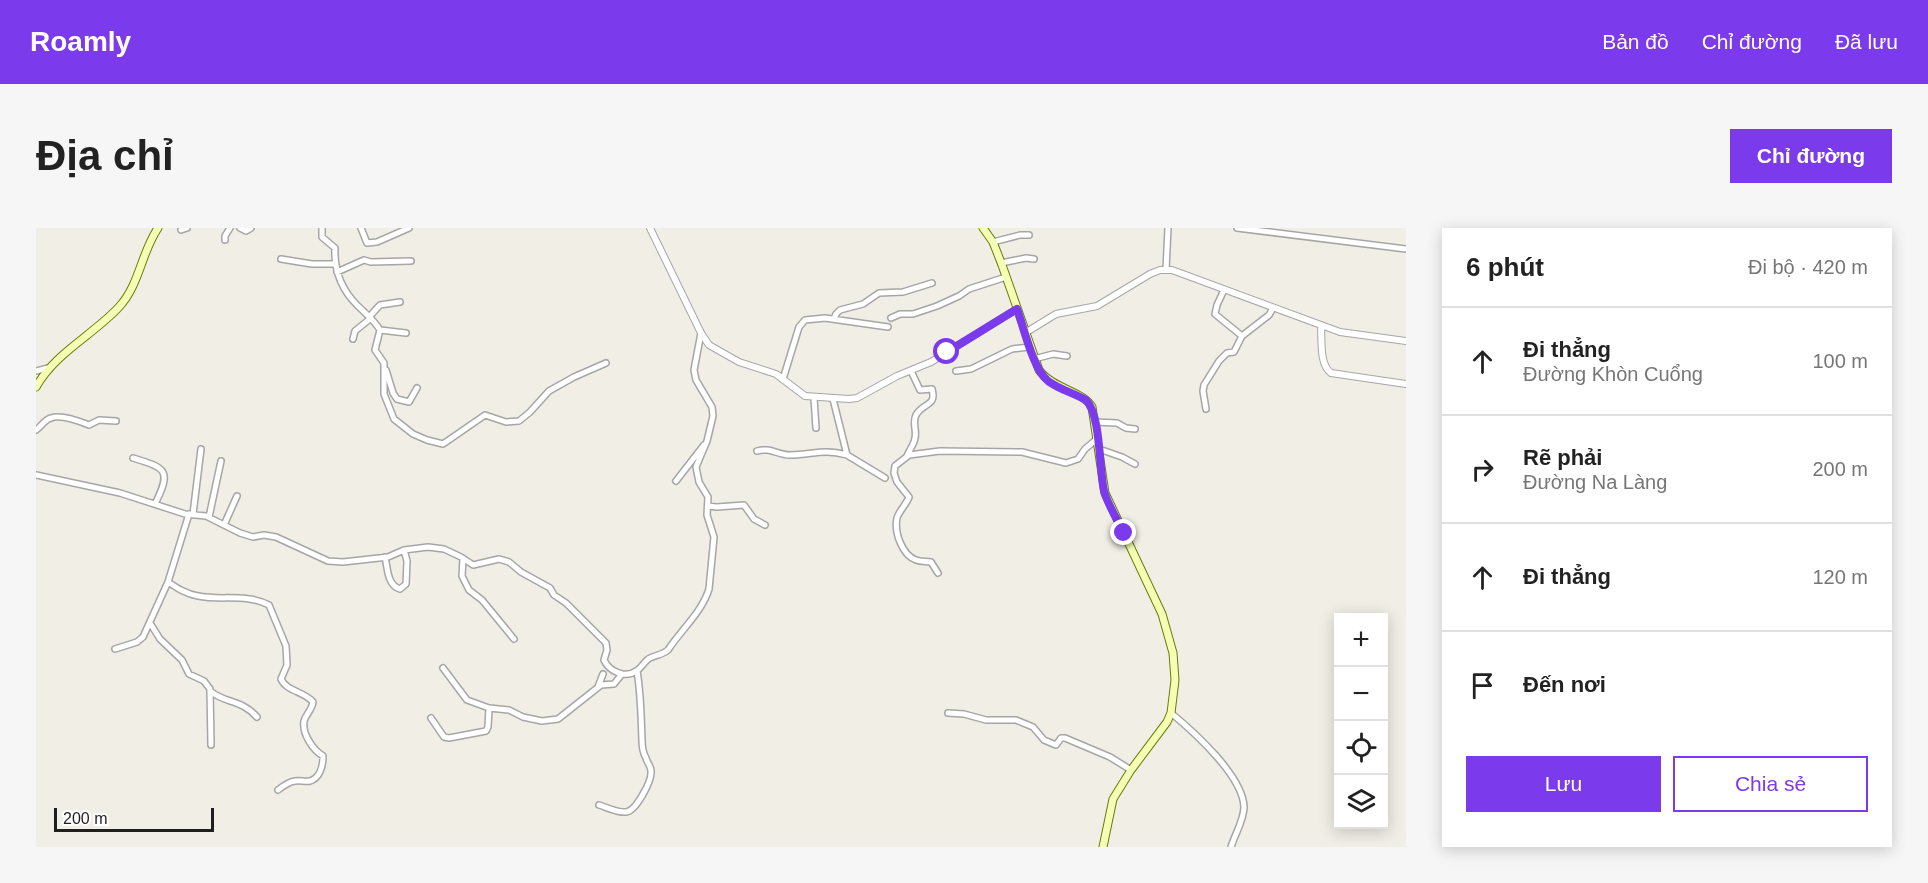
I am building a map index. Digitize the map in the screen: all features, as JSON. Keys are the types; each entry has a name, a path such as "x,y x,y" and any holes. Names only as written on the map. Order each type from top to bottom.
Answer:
{"main road":[{"path":"36,387 48,368 118,308 131,292 148,245 158,228"},
{"path":"983,228 993,242 1039,370 1050,383 1089,402 1092,407 1105,493 1162,614 1171,645 1175,680 1171,713 1113,799 1103,847"}],"street":[{"path":"225,240 230,228"},
{"path":"240,228 246,231 251,228"},
{"path":"322,228 322,237 335,248 335,264 344,290 380,330 406,333"},
{"path":"361,228 367,243 376,242 409,228"},
{"path":"650,228 709,345 739,362 776,374 805,396 814,398 857,398 931,362 1017,309"},
{"path":"1166,270 1168,228"},
{"path":"1238,228 1406,249"},
{"path":"993,242 1029,235"},
{"path":"1001,263 1026,258 1034,259"},
{"path":"281,259 312,264 335,264"},
{"path":"337,272 364,260 371,262 411,261"},
{"path":"1026,333 1056,314 1098,306 1150,274 1172,270 1351,335 1406,340"},
{"path":"891,318 937,306 969,289 1006,277"},
{"path":"834,320 839,311 857,307 879,293 895,293 932,283"},
{"path":"1224,290 1216,305 1215,314 1242,336"},
{"path":"353,339 355,331 380,305 399,302"},
{"path":"1206,409 1204,385 1219,361 1227,353 1234,352 1242,336 1265,318 1273,308"},
{"path":"783,379 805,320 834,320 888,327"},
{"path":"1321,325 1323,358 1327,371 1406,384"},
{"path":"380,330 375,350 384,363 384,394 394,419 413,434 442,444 485,415 506,422 519,421 549,391 606,363"},
{"path":"36,475 89,485 209,518 253,537 264,535 276,537 328,561 343,562 385,557 404,550 428,547 444,549 473,565 499,560 509,562 521,572 550,588 554,595 566,603 601,638 606,644 605,663 609,668 622,674 637,671 648,660 668,650 707,597 709,589 714,537 707,515 708,497 699,482 696,467 706,445 713,416 712,407 696,380 694,370 701,333"},
{"path":"956,371 971,369 1012,350 1030,347"},
{"path":"1034,359 1053,354 1067,356"},
{"path":"36,371 48,368"},
{"path":"385,369 397,399 409,402 417,388"},
{"path":"911,371 920,390 930,388 934,397 914,418 916,437 907,456 895,466 895,479 909,497 905,507 898,515 897,531 908,554 917,561 931,562 939,573"},
{"path":"814,398 816,428"},
{"path":"833,399 847,455"},
{"path":"36,430 48,418 53,417 71,418 89,425 99,420 116,421"},
{"path":"1095,422 1117,423 1125,428 1135,429"},
{"path":"907,456 940,451 1022,452 1066,463 1078,459 1085,449 1098,438"},
{"path":"676,481 701,447 706,445"},
{"path":"115,649 137,642 143,637 168,582 191,514 201,449"},
{"path":"757,451 769,449 789,455 832,451 847,455 885,478"},
{"path":"1099,449 1135,464"},
{"path":"133,458 155,464 164,474 163,489 155,504"},
{"path":"209,518 221,461"},
{"path":"224,525 237,496"},
{"path":"708,506 744,505 754,519 765,525"},
{"path":"385,557 390,581 393,586 400,589 406,584 404,550"},
{"path":"463,559 462,576 469,590 482,600 514,639"},
{"path":"168,582 181,591 198,596 238,597 268,605 274,621 281,630 286,646 287,665 281,679 288,688 304,694 313,702 313,707 304,721 307,735 323,756 321,770 315,779 286,784 278,790"},
{"path":"150,623 160,639 182,660 189,674 204,681 210,691 223,699 242,704 258,717"},
{"path":"443,668 466,700 489,708 509,710 523,717 542,721 563,716 598,687 604,684 614,684 622,674"},
{"path":"599,805 624,813 629,811 638,802 648,784 652,770 646,759 643,745 637,671"},
{"path":"598,687 603,674"},
{"path":"210,691 211,745"},
{"path":"431,718 440,734 449,738 486,731 489,708"},
{"path":"948,713 970,715 986,720 1017,720 1033,727 1046,741 1056,745 1061,738 1065,738 1110,757 1131,770"},
{"path":"1171,713 1209,747 1242,795 1244,812 1231,847"}],"route":[{"path":"947,352 1017,309 1041,374 1050,383 1086,400 1092,407 1105,493 1124,533"}]}
